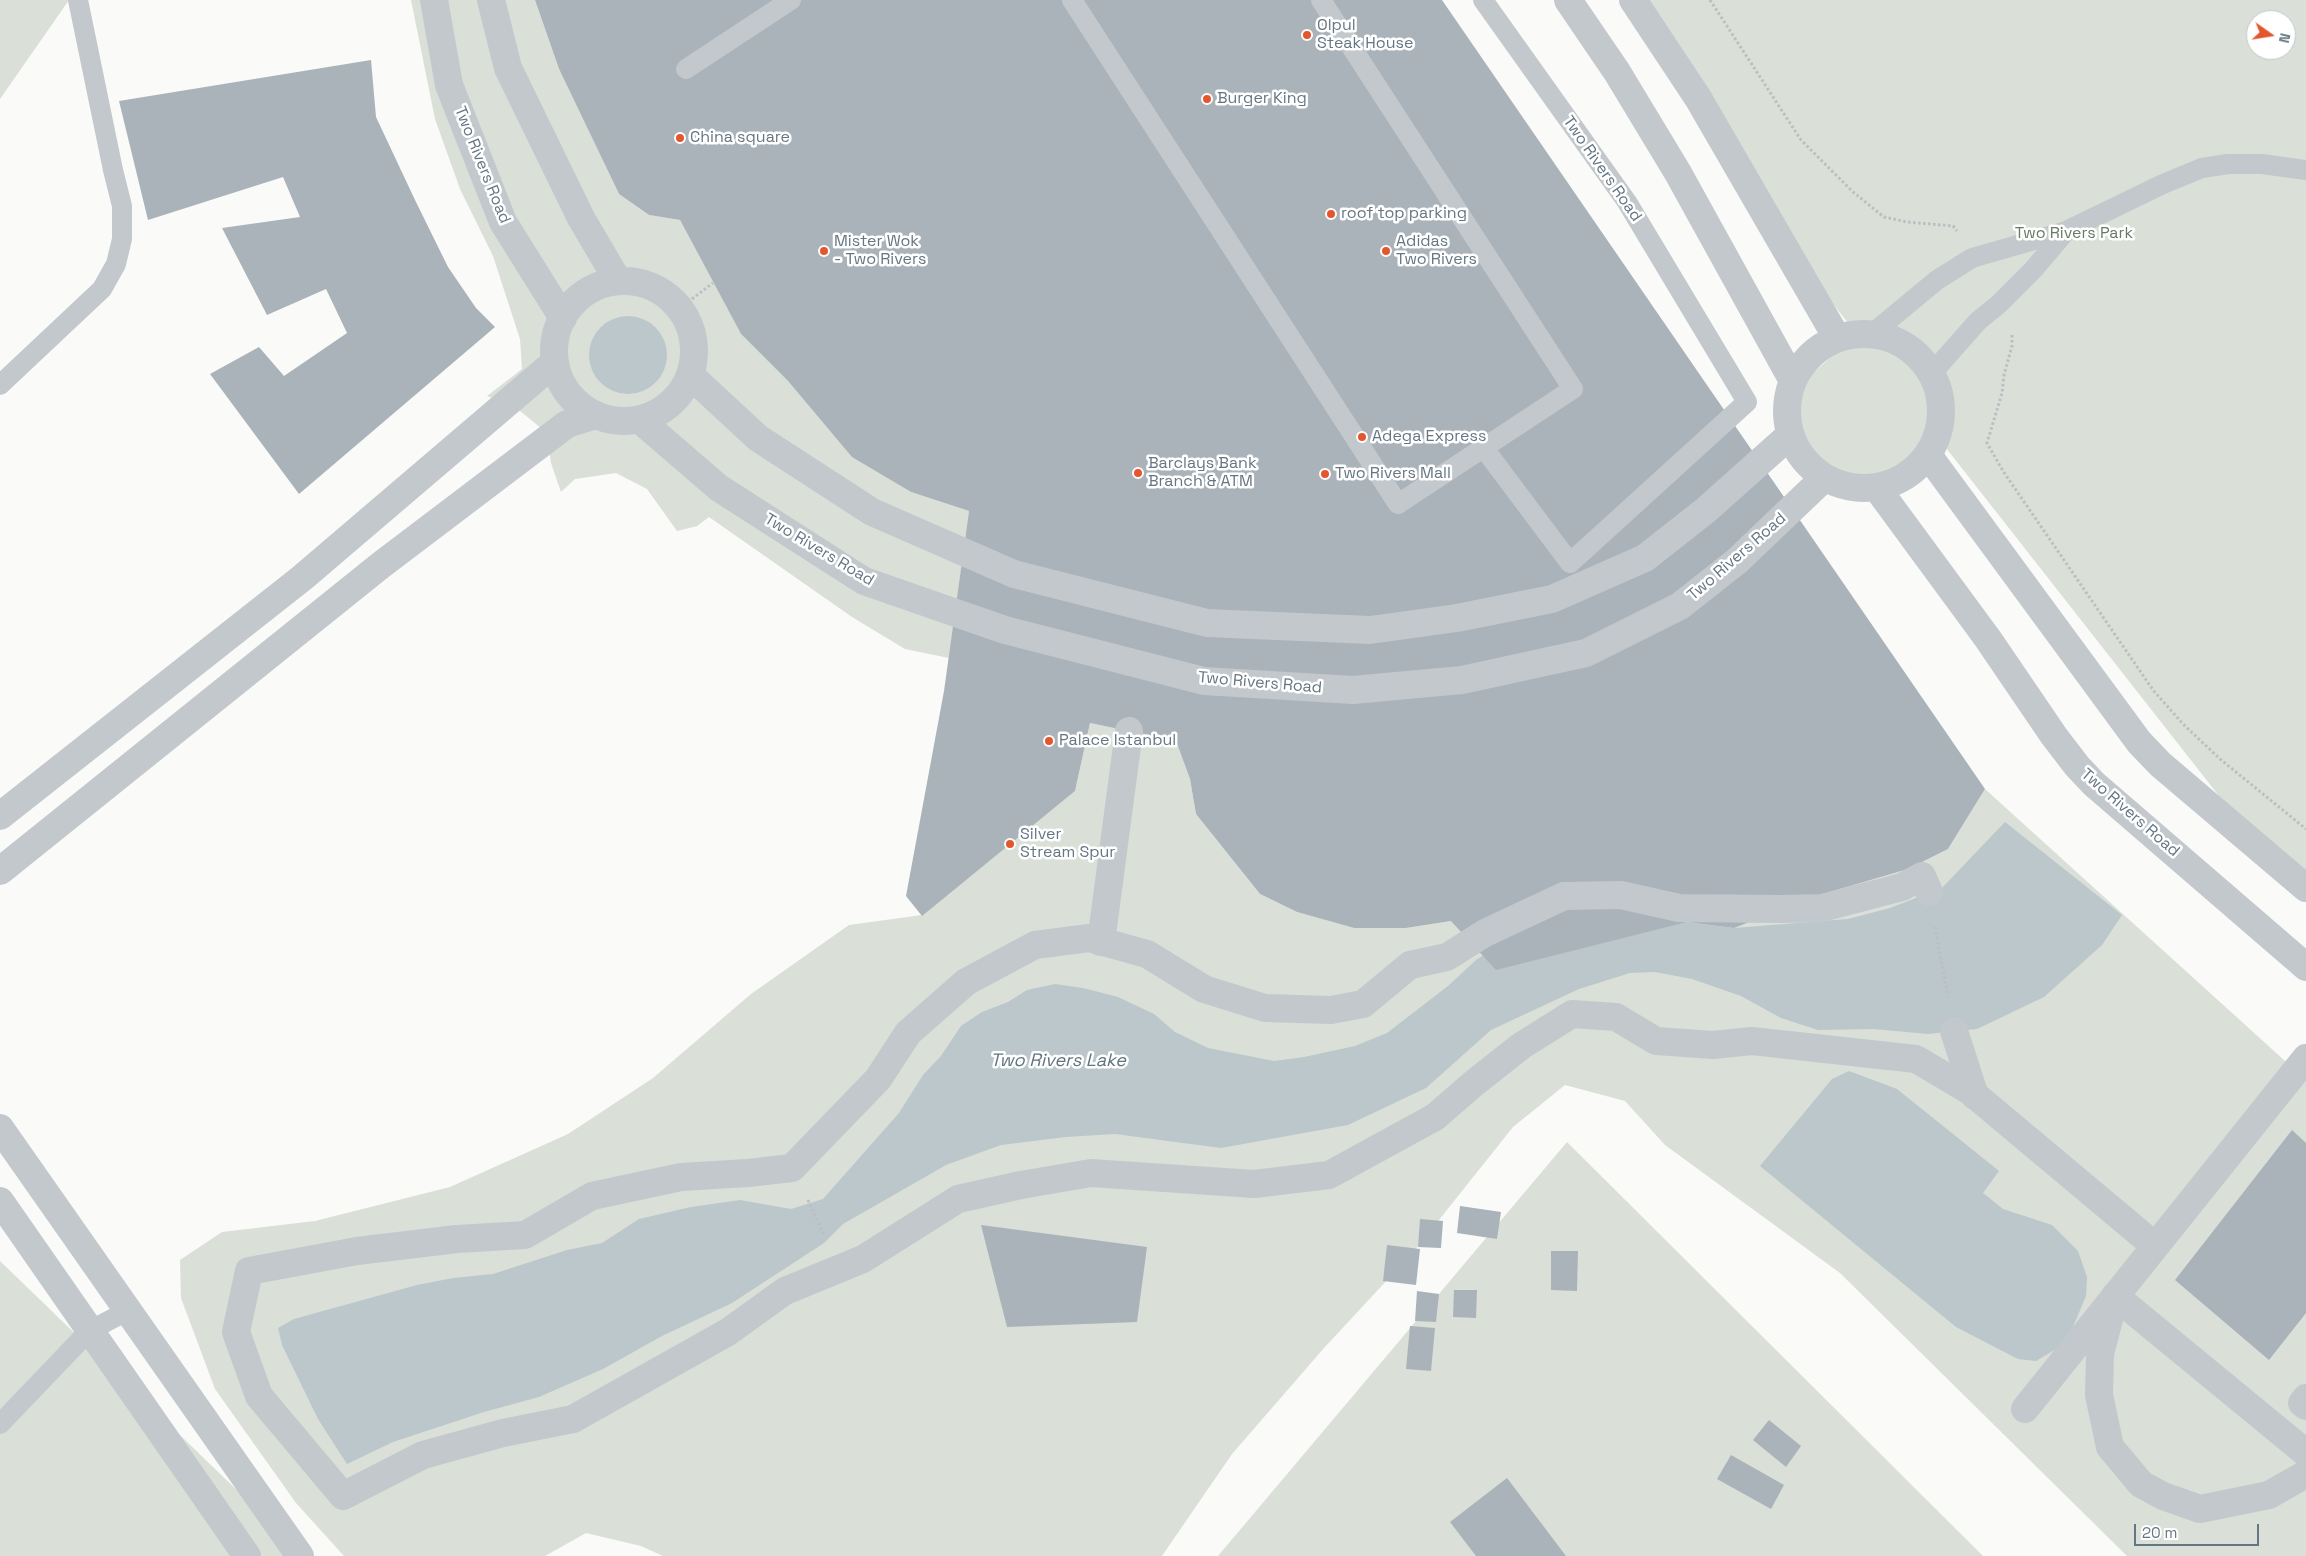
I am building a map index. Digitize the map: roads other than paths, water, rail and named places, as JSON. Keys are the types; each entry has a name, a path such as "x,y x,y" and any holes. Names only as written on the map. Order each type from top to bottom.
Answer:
{"street":[{"name":"Two Rivers Road","path":"434,0 449,85 503,222 563,318"},
{"path":"491,0 508,68 581,218 618,281"},
{"path":"1568,0 1617,72 1678,173 1793,381"},
{"path":"1633,0 1698,98 1837,338"},
{"path":"618,281 641,283 662,292 680,308 691,328 694,351 690,375 679,395 662,410 640,420 618,421 596,415 576,403 562,384 555,362 556,339 563,318 577,299 596,287 618,281"},
{"path":"1854,333 1872,333 1897,340 1918,354 1932,373 1940,393 1942,414 1938,436 1928,455 1914,470 1896,482 1877,488 1858,489 1840,485 1824,478 1809,466 1798,452 1790,435 1787,417 1788,399 1793,381 1810,355 1837,338 1854,333"},
{"path":"0,816 302,578 555,362"},
{"path":"690,375 758,438 872,512 1014,574 1207,623 1370,630 1457,618 1552,599 1645,558 1706,510 1790,435"},
{"path":"0,871 389,559 567,424 596,415"},
{"name":"Two Rivers Road","path":"640,420 719,488 864,581 1005,630 1204,681 1353,690 1462,680 1586,653 1680,606 1737,561 1824,478"},
{"path":"1928,455 2140,742 2160,764 2306,888"},
{"name":"Two Rivers Road","path":"1877,488 1988,639 2054,736 2077,766 2094,784 2306,967"},
{"path":"1101,942 1129,731"},
{"path":"1929,892 1922,876 1902,887 1822,908 1679,908 1622,895 1564,896 1485,933 1447,957 1410,965 1364,1004 1331,1010 1265,1008 1204,989 1147,954 1089,938 1035,944 966,982 908,1033 878,1079 792,1168 681,1177 592,1196 525,1235 456,1239 357,1251 249,1271 236,1332 259,1396 343,1496 423,1455 503,1433 573,1419 728,1332 785,1291 863,1259 958,1199 1021,1185 1092,1173 1254,1184 1329,1175 1435,1117 1521,1046 1572,1014 1616,1016 1656,1041 1713,1045 1752,1041 1916,1059 1976,1096 2155,1246"},
{"path":"1954,1031 1976,1096"},
{"path":"2025,1409 2306,1058"},
{"path":"0,1128 300,1556"},
{"path":"0,1202 247,1556"},
{"path":"2115,1296 2306,1453"},
{"path":"2115,1296 2100,1354 2099,1395 2110,1447 2141,1484 2163,1496 2200,1508 2269,1495 2306,1474"},
{"path":"2306,1398 2302,1403 2306,1406"}],"lane":[{"path":"0,385 102,289 116,264 122,239 122,206 106,141 78,0"},
{"path":"686,69 791,0"},
{"path":"1072,0 1398,504 1573,388 1321,0"},
{"name":"Two Rivers Road","path":"1483,0 1627,202 1747,402 1570,563 1484,447"},
{"path":"1872,333 1937,280 1972,258 2066,232 2163,184 2202,168 2228,164 2262,164 2306,170"},
{"path":"1932,373 1978,321 1999,304 2066,232"},
{"path":"0,1424 89,1331 129,1310"}],"water":[{"path":"620,316 636,316 650,322 661,333 667,347 667,363 661,377 650,388 636,394 620,394 606,388 595,377 589,363 589,347 595,333 606,322"},
{"name":"Two Rivers Lake","path":"2005,822 2122,915 2102,945 2044,997 1977,1029 1928,1034 1873,1029 1818,1030 1781,1018 1741,996 1692,979 1655,972 1630,973 1579,989 1491,1030 1426,1088 1348,1125 1221,1148 1115,1134 1066,1137 1001,1145 946,1165 843,1224 824,1243 732,1303 662,1336 603,1369 539,1397 484,1412 393,1442 347,1464 318,1419 282,1345 278,1328 294,1319 417,1285 453,1278 493,1274 567,1250 602,1243 639,1219 691,1207 740,1200 791,1209 823,1199 899,1113 923,1075 941,1056 961,1026 982,1012 1008,1002 1027,990 1055,984 1083,988 1118,997 1154,1014 1175,1032 1208,1048 1274,1061 1304,1057 1355,1046 1387,1033 1448,986 1476,960 1514,935 1636,916 1734,928 1848,919 1890,908 1942,888"},
{"path":"1849,1071 1897,1089 1999,1171 1983,1193 2003,1209 2052,1225 2078,1251 2087,1277 2086,1296 2069,1336 2056,1349 2036,1361 2018,1359 1956,1327 1760,1166 1832,1079"}],"place":[{"name":"Olpul Steak House","path":"1307,35"},
{"name":"Burger King","path":"1207,99"},
{"name":"China square","path":"680,138"},
{"name":"roof top parking","path":"1331,214"},
{"name":"Mister Wok - Two Rivers","path":"824,251"},
{"name":"Adidas Two Rivers","path":"1386,251"},
{"name":"Adega Express","path":"1362,437"},
{"name":"Barclays Bank Branch & ATM","path":"1138,473"},
{"name":"Two Rivers Mall","path":"1325,474"},
{"name":"Palace Istanbul","path":"1049,741"},
{"name":"Silver Stream Spur","path":"1010,844"}],"park label":[{"name":"Two Rivers Park","path":"2074,234"}]}
